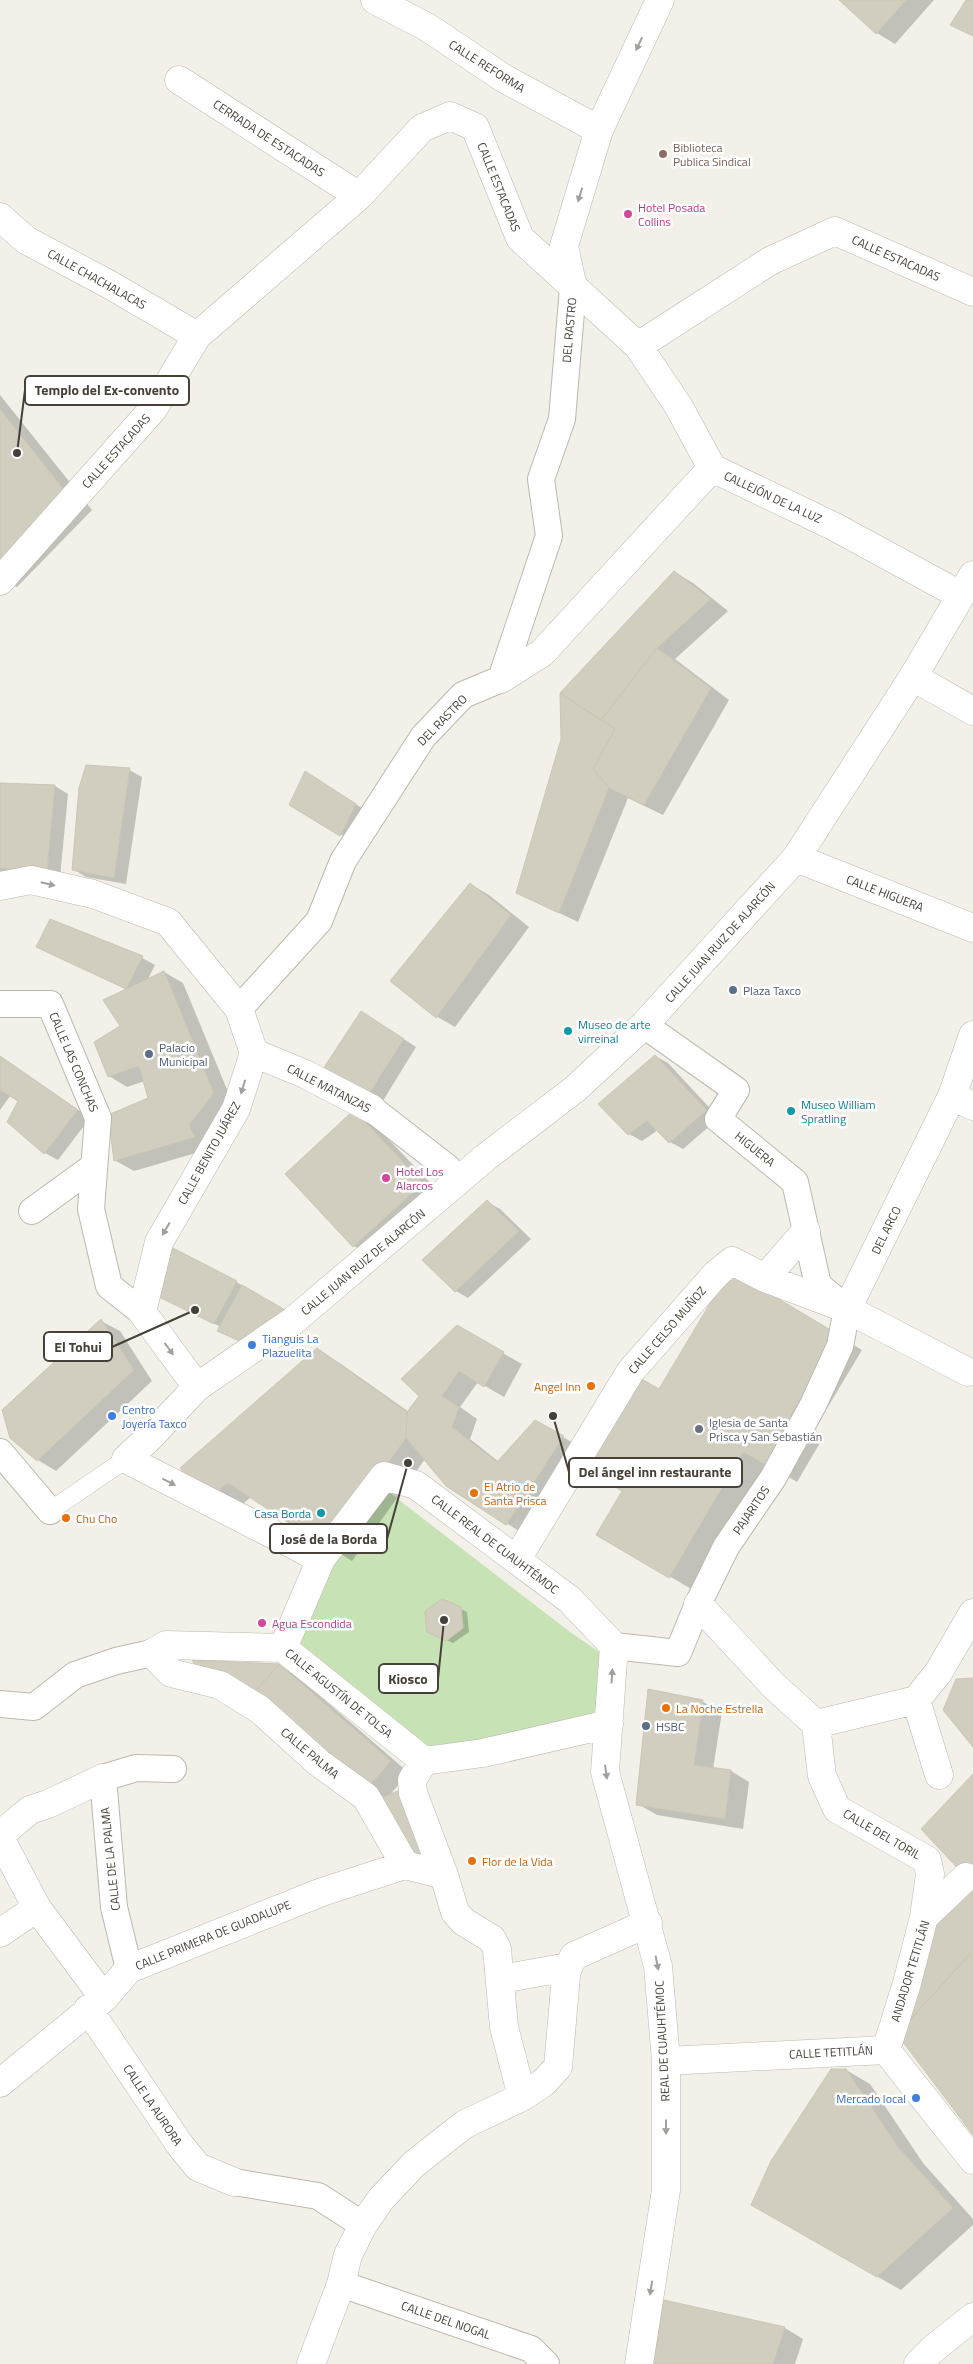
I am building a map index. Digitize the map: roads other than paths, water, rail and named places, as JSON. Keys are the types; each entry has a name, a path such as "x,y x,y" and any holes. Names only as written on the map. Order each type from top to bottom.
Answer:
{"street":[{"name":"CALLE REFORMA","path":"375,0 427,27 505,79 599,130"},
{"path":"573,288 564,246 599,130 660,0"},
{"name":"CERRADA DE ESTACADAS","path":"179,80 359,196"},
{"name":"CALLE ESTACADAS","path":"0,581 153,409 197,336 359,196 422,128 450,116 475,127 520,238 638,346 770,261 835,231 973,292"},
{"name":"CALLE CHACHALACAS","path":"0,217 26,240 112,286 197,336"},
{"name":"DEL RASTRO","path":"239,1010 319,921 343,861 423,736 463,695 501,679 549,536 540,479 562,419 573,288"},
{"name":"CALLEJÓN DE LA LUZ","path":"638,346 679,407 712,468 835,527 967,585"},
{"path":"501,679 542,654 712,468"},
{"name":"CALLE JUAN RUIZ DE ALARCÓN","path":"126,1458 150,1437 197,1387 293,1322 482,1152 575,1088 644,1025 796,858 913,677 967,585"},
{"path":"913,677 973,711"},
{"name":"CALLE HIGUERA","path":"796,858 973,928"},
{"path":"0,886 31,880 93,894 168,922 239,1010 254,1053"},
{"name":"CALLE LAS CONCHAS","path":"0,1004 50,1004 98,1118 91,1209 109,1286 142,1312"},
{"name":"HIGUERA","path":"644,1025 736,1090 718,1119 796,1182 818,1285 847,1309"},
{"name":"DEL ARCO","path":"847,1309 963,1101 973,1035"},
{"name":"CALLE MATANZAS","path":"254,1053 305,1074 372,1109 448,1168"},
{"name":"CALLE BENITO JUÁREZ","path":"142,1312 159,1242 236,1109 254,1053"},
{"path":"32,1211 94,1166"},
{"path":"806,1231 765,1278 847,1309 968,1372"},
{"name":"CALLE CELSO MUÑOZ","path":"517,1559 630,1372 716,1274 732,1261 765,1278"},
{"name":"PAJARITOS","path":"614,1646 678,1653 698,1604 726,1547 773,1478 813,1405 840,1346 847,1309"},
{"path":"142,1312 197,1387"},
{"path":"0,1452 50,1511"},
{"path":"126,1458 321,1559"},
{"name":"CALLE REAL DE CUAUHTÉMOC","path":"321,1559 384,1476 416,1484 569,1599 614,1646"},
{"name":"CALLE AGUSTÍN DE TOLSA","path":"321,1559 283,1648 424,1761"},
{"path":"698,1604 774,1686 816,1724 916,1700 938,1673 973,1613"},
{"path":"0,1704 34,1707 75,1675 116,1661 152,1653 166,1645 283,1648"},
{"path":"522,2097 504,2027 497,1949 492,1939 464,1922 455,1912 444,1875 413,1793 412,1780 424,1761 483,1753 609,1724 614,1646"},
{"name":"CALLE PALMA","path":"152,1653 171,1673 220,1686 259,1709 320,1763 366,1797 405,1865"},
{"path":"916,1700 939,1775"},
{"name":"REAL DE CUAUHTÉMOC","path":"609,1724 605,1748 605,1772 648,1923 658,1966 666,2061 666,2190 639,2364"},
{"name":"CALLE DEL TORIL","path":"816,1724 822,1776 837,1808 927,1860 930,1874 924,1917"},
{"path":"96,2004 37,1908 1,1843 30,1810 48,1804 103,1778 136,1768 173,1769"},
{"name":"CALLE DE LA PALMA","path":"103,1778 105,1826 114,1907 129,1969"},
{"path":"405,1865 444,1875"},
{"name":"CALLE PRIMERA DE GUADALUPE","path":"0,2083 96,2004 129,1969 322,1892 405,1865"},
{"name":"ANDADOR TETITLÁN","path":"886,2050 907,1983 924,1917 966,1877"},
{"path":"0,1932 37,1908"},
{"path":"311,2364 341,2284 348,2255 363,2225 380,2199 414,2164 465,2124 522,2097 543,2083 558,2066 568,1967 574,1956 648,1923"},
{"path":"501,1979 568,1967"},
{"name":"CALLE LA AURORA","path":"96,2004 180,2145 198,2168 234,2182"},
{"name":"CALLE TETITLÁN","path":"666,2061 886,2050 973,2160"},
{"path":"234,2182 318,2196 363,2225"},
{"name":"CALLE DEL NOGAL","path":"341,2284 531,2349 546,2364"},
{"path":"918,2364 932,2350 973,2317"}],"lane":[{"path":"50,1511 126,1458"}],"place":[{"name":"Biblioteca Publica Sindical","path":"663,154"},
{"name":"Hotel Posada Collins","path":"628,214"},
{"name":"Templo del Ex-convento","path":"17,453"},
{"name":"Plaza Taxco","path":"733,990"},
{"name":"Museo de arte virreinal","path":"568,1031"},
{"name":"Palacio Municipal","path":"149,1054"},
{"name":"Museo William Spratling","path":"791,1111"},
{"name":"Hotel Los Alarcos","path":"386,1178"},
{"name":"El Tohui","path":"195,1310"},
{"name":"Tianguis La Plazuelita","path":"252,1345"},
{"name":"Angel Inn","path":"591,1386"},
{"name":"Centro Joyería Taxco","path":"112,1416"},
{"name":"Del ángel inn restaurante","path":"553,1416"},
{"name":"Iglesia de Santa Prisca y San Sebastián","path":"699,1429"},
{"name":"José de la Borda","path":"408,1463"},
{"name":"El Atrio de Santa Prisca","path":"474,1493"},
{"name":"Casa Borda","path":"321,1513"},
{"name":"Chu Cho","path":"66,1518"},
{"name":"Kiosco","path":"444,1620"},
{"name":"Agua Escondida","path":"262,1623"},
{"name":"La Noche Estrella","path":"666,1708"},
{"name":"HSBC","path":"646,1726"},
{"name":"Flor de la Vida","path":"472,1861"},
{"name":"Mercado local","path":"916,2098"}]}
